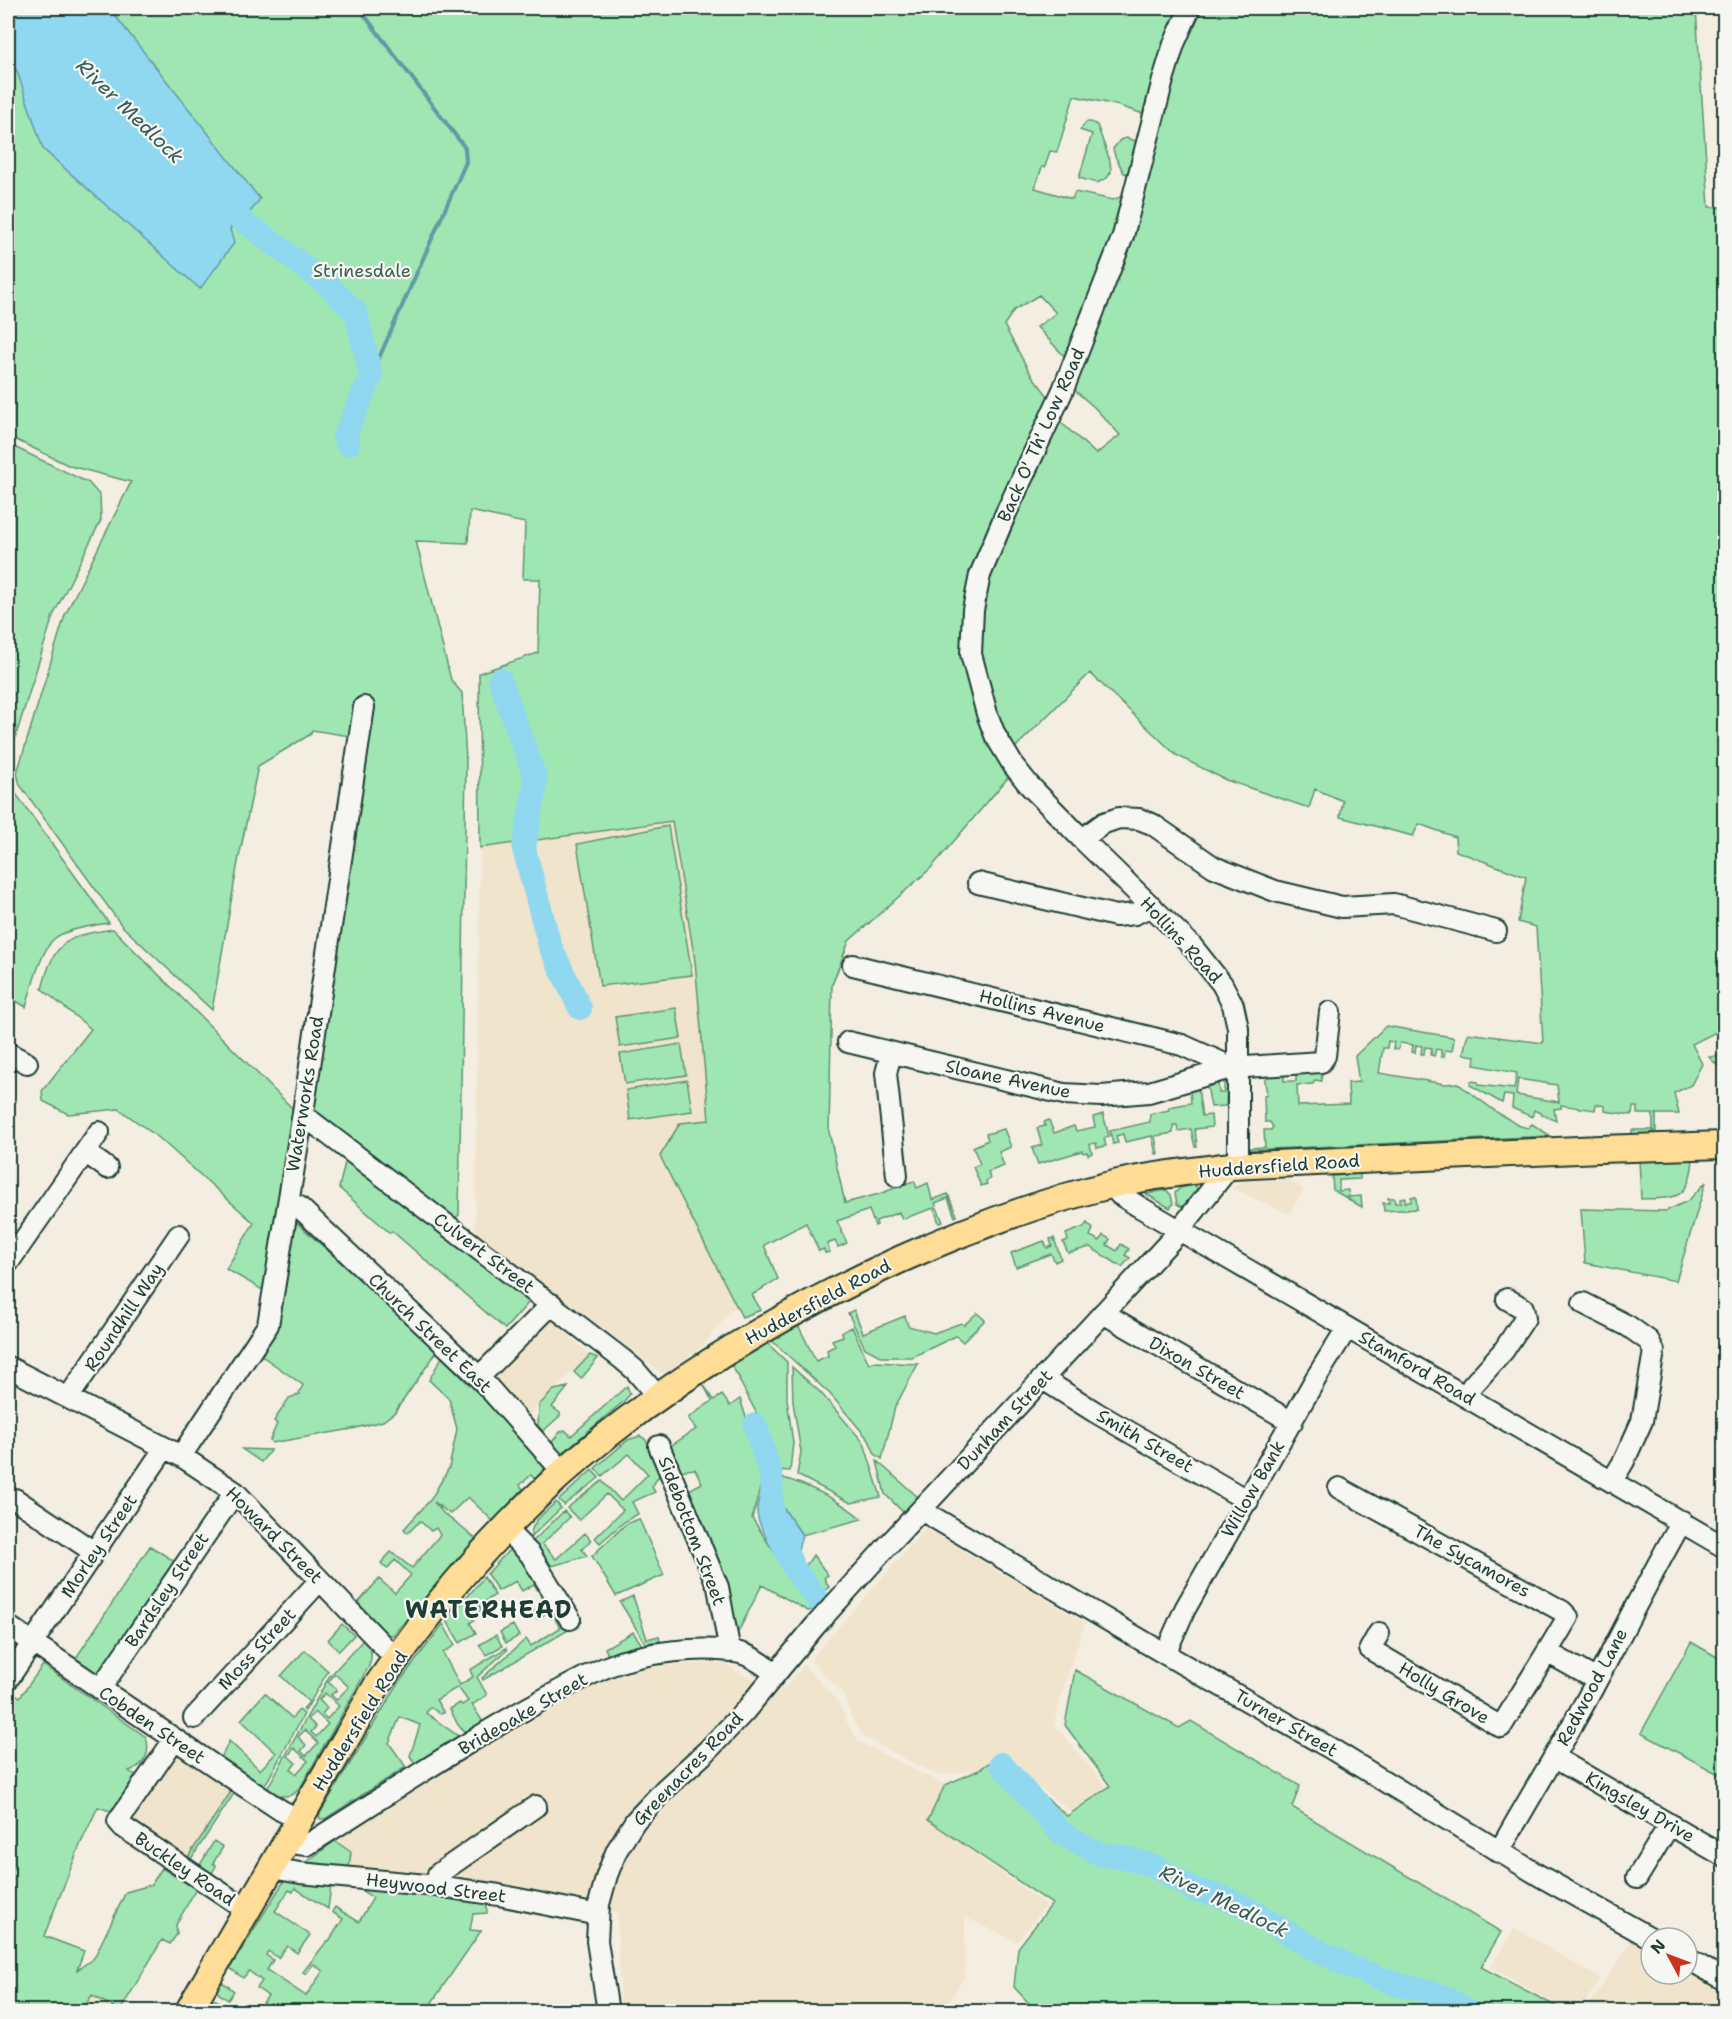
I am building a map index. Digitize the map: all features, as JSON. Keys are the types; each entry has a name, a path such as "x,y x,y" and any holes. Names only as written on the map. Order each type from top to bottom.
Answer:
{"main road":[{"name":"Huddersfield Road","path":"188,2012 357,1719 396,1659 463,1575 506,1529 605,1437 658,1397 760,1330 861,1277 994,1221 1030,1208 1116,1184 1173,1173 1224,1175 1600,1149 1725,1145"}],"street":[{"name":"Back O' Th' Low Road","path":"1082,839 1029,785 1013,765 995,735 971,654 972,610 980,575 1063,390 1123,236 1163,80 1174,44 1190,8"},
{"name":"Waterworks Road","path":"172,1452 268,1325 302,1119 364,707"},
{"path":"1082,839 1104,823 1119,818 1139,819 1152,824 1214,867 1275,891 1342,907 1394,904 1496,931"},
{"name":"Hollins Road","path":"1082,839 1191,945 1222,984 1233,1005 1238,1028 1232,1069 1238,1156 1224,1175"},
{"path":"978,883 1116,916 1135,914 1152,906"},
{"name":"Hollins Avenue","path":"853,965 1182,1045 1232,1069"},
{"name":"Sloane Avenue","path":"848,1042 1064,1094 1096,1096 1149,1092 1232,1069 1321,1062 1325,1056 1330,1012"},
{"path":"891,1054 886,1073 897,1176"},
{"name":"Culvert Street","path":"302,1119 311,1121 552,1304 635,1370 658,1397"},
{"path":"8,1263 99,1132"},
{"path":"85,1152 107,1168"},
{"name":"Dunham Street","path":"776,1673 815,1626 921,1509 1179,1230 1224,1175"},
{"name":"Stamford Road","path":"1116,1184 1119,1194 1179,1230 1725,1546"},
{"name":"Church Street East","path":"288,1205 298,1206 479,1377 564,1473"},
{"name":"Roundhill Way","path":"68,1398 179,1235"},
{"path":"1466,1397 1472,1386 1504,1350 1525,1318 1523,1308 1507,1299"},
{"path":"1583,1303 1628,1326 1649,1341 1654,1352 1642,1421 1612,1481"},
{"path":"479,1377 552,1304"},
{"name":"Dixon Street","path":"1104,1313 1292,1422"},
{"name":"Willow Bank","path":"1165,1654 1185,1609 1347,1328"},
{"name":"Howard Street","path":"8,1367 172,1452 235,1492 396,1659"},
{"name":"Smith Street","path":"1043,1379 1248,1501"},
{"name":"Sidebottom Street","path":"659,1446 718,1587 730,1652"},
{"name":"Morley Street","path":"8,1679 94,1552 172,1452"},
{"name":"The Sycamores","path":"1339,1488 1562,1611 1568,1617 1547,1652"},
{"name":"Bardsley Street","path":"100,1689 235,1492"},
{"path":"15,1499 94,1552"},
{"name":"Turner Street","path":"921,1509 1165,1654 1330,1748 1499,1852 1639,1931"},
{"name":"Redwood Lane","path":"1499,1852 1555,1758 1598,1680 1647,1581 1682,1521"},
{"path":"506,1529 531,1554 570,1619"},
{"name":"Moss Street","path":"194,1718 320,1580"},
{"name":"Cobden Street","path":"8,1626 174,1740 282,1810 294,1830"},
{"name":"Holly Grove","path":"1379,1633 1370,1649 1502,1727 1547,1652"},
{"name":"Brideoake Street","path":"294,1830 297,1844 307,1845 496,1726 609,1666 651,1654 667,1652 730,1652 742,1654 776,1673"},
{"path":"1547,1652 1598,1680"},
{"name":"Greenacres Road","path":"608,2012 597,1941 598,1915 607,1875 617,1850 635,1821 745,1711 776,1673"},
{"name":"Buckley Road","path":"174,1740 118,1821 123,1827 247,1910"},
{"name":"Kingsley Drive","path":"1555,1758 1725,1856"},
{"path":"437,1886 438,1874 536,1806"},
{"path":"1637,1878 1670,1824"},
{"name":"Heywood Street","path":"273,1865 283,1870 300,1873 437,1886 499,1895 598,1915"},
{"path":"1699,1965 1725,1980"}],"shaded area":[{"path":"672,821 695,961 709,1120 660,1156 736,1307 729,1312 703,1346 664,1375 594,1321 475,1237 480,848"},
{"path":"1287,1180 1304,1189 1289,1214 1232,1188 1245,1181"},
{"path":"553,1320 589,1355 530,1414 494,1376"},
{"path":"926,1528 1085,1623 1054,1724 1107,1787 1071,1812 998,1756 979,1770 937,1775 864,1737 853,1721 842,1692 810,1660"},
{"path":"724,1663 745,1676 784,1689 804,1665 838,1702 859,1742 945,1785 928,1820 1046,1905 1017,1942 965,1917 965,1976 943,2011 621,2011 617,1913 588,1899 349,1869 351,1852 335,1841 494,1741 601,1681 656,1665"},
{"path":"179,1754 232,1790 188,1857 131,1820"},
{"path":"1515,1928 1600,1978 1580,2011 1568,2011 1491,1967"},
{"path":"1633,1938 1639,1941 1639,1986 1699,1986 1699,1975 1724,1989 1724,2011 1585,2012"},
{"path":"92,1995 119,2011 82,2012"}],"green space":[{"name":"Strinesdale","path":"8,8 1180,8 1150,116 1116,105 1074,96 1057,152 1050,151 1035,188 1072,199 1075,192 1113,200 1132,192 1068,360 1037,327 1056,313 1039,295 1014,310 1004,325 1030,373 1048,396 1050,405 965,609 1012,773 931,868 849,941 832,985 829,1132 845,1203 914,1181 917,1188 928,1183 932,1200 948,1194 957,1216 955,1217 948,1198 935,1203 943,1222 939,1223 934,1208 902,1219 899,1212 876,1221 875,1226 869,1210 837,1221 847,1243 838,1247 835,1241 827,1244 830,1252 825,1253 824,1249 819,1251 806,1223 764,1245 778,1279 752,1295 761,1310 742,1317 660,1156 680,1123 709,1120 695,961 672,821 480,848 479,673 538,653 540,579 523,579 525,523 470,511 468,543 416,541 451,680 462,693 466,761 459,1215 452,1220 313,1114 367,742 350,736 312,730 311,734 258,766 238,862 212,1010 122,926 20,785 17,773 65,615 131,482 70,466 8,436"},
{"path":"1194,8 1696,8 1709,207 1724,207 1724,1028 1692,1044 1702,1064 1691,1085 1674,1093 1679,1114 1656,1114 1656,1131 1653,1131 1653,1135 1632,1135 1632,1130 1653,1130 1653,1114 1637,1114 1637,1107 1633,1107 1632,1115 1605,1111 1605,1106 1596,1104 1595,1110 1561,1105 1561,1108 1554,1109 1556,1121 1534,1110 1532,1117 1512,1108 1513,1096 1504,1095 1502,1103 1470,1085 1471,1081 1478,1082 1478,1085 1514,1089 1517,1073 1474,1065 1475,1056 1463,1054 1468,1033 1543,1043 1536,927 1518,922 1526,877 1456,851 1455,837 1419,824 1413,836 1340,817 1343,801 1315,789 1309,808 1226,780 1176,755 1090,673 1009,754 977,647 982,601 993,561 1056,418 1096,454 1120,435 1070,386","holes":["1518,1079 1557,1085 1559,1102 1516,1095"]},
{"path":"1086,122 1097,125 1110,161 1111,172 1107,178 1097,183 1079,178 1092,134 1080,130"},
{"path":"1126,138 1139,142 1132,175 1124,173 1113,149 1120,140"},
{"path":"8,444 89,483 100,496 101,520 53,616 8,761"},
{"path":"11,787 109,923 73,930 60,935 50,943 41,960 26,1007 8,996 8,794"},
{"path":"668,826 692,975 600,986 577,844"},
{"path":"113,929 293,1109 268,1293 226,1269 254,1223 159,1138 119,1109 68,1114 43,1101 42,1091 91,1029 42,989 51,961 64,944 73,939"},
{"path":"676,1008 681,1038 620,1047 615,1017"},
{"path":"1386,1026 1454,1039 1452,1051 1445,1050 1444,1057 1441,1057 1441,1050 1436,1049 1434,1056 1431,1055 1432,1048 1425,1047 1424,1054 1421,1054 1422,1046 1416,1045 1415,1053 1412,1052 1413,1045 1400,1043 1398,1050 1393,1049 1394,1042 1388,1041 1387,1048 1383,1048 1379,1073 1445,1084 1457,1083 1520,1126 1528,1128 1532,1124 1551,1136 1249,1150 1249,1148 1265,1147 1264,1130 1271,1130 1273,1127 1270,1122 1265,1122 1264,1096 1267,1095 1264,1074 1284,1073 1284,1081 1296,1081 1296,1072 1321,1071 1322,1081 1315,1080 1313,1084 1297,1085 1298,1106 1349,1104 1348,1083 1359,1082 1355,1056"},
{"path":"681,1044 686,1075 625,1084 620,1054"},
{"path":"1724,1055 1724,1072 1709,1057"},
{"path":"1724,1072 1724,1101 1719,1101 1719,1079"},
{"path":"687,1080 692,1111 630,1120 626,1090"},
{"path":"1218,1083 1219,1093 1224,1093 1224,1083 1227,1083 1226,1106 1211,1107 1207,1085"},
{"path":"1198,1088 1202,1116 1211,1115 1212,1127 1195,1129 1197,1147 1195,1147 1191,1129 1178,1131 1177,1125 1173,1125 1173,1133 1155,1136 1158,1154 1156,1154 1152,1136 1125,1142 1123,1134 1116,1136 1118,1143 1113,1144 1110,1131 1150,1122 1150,1114 1169,1110 1169,1107 1191,1103 1190,1090"},
{"path":"1103,1114 1109,1136 1104,1138 1106,1146 1097,1148 1096,1143 1090,1144 1092,1153 1088,1155 1087,1152 1082,1151 1038,1164 1032,1148 1042,1145 1037,1128 1045,1126 1044,1122 1049,1120 1054,1133 1074,1126 1076,1131 1095,1127 1093,1117"},
{"path":"1004,1129 1011,1147 999,1152 1004,1166 988,1172 990,1179 986,1181 987,1184 981,1186 973,1167 980,1164 973,1147 988,1140 986,1134"},
{"path":"346,1158 529,1302 505,1329 339,1188"},
{"path":"1693,1158 1689,1182 1679,1194 1672,1197 1641,1199 1639,1159"},
{"path":"1360,1174 1360,1179 1339,1180 1339,1191 1348,1190 1349,1197 1361,1196 1362,1207 1333,1190 1332,1176"},
{"path":"1706,1182 1676,1281 1585,1263 1581,1209 1666,1211 1688,1201"},
{"path":"1195,1185 1197,1189 1182,1207 1177,1204 1175,1193 1180,1188"},
{"path":"1166,1190 1171,1195 1173,1204 1170,1208 1146,1194"},
{"path":"1405,1197 1405,1202 1411,1202 1411,1197 1416,1197 1417,1209 1384,1211 1383,1203 1389,1203 1388,1198 1394,1198 1395,1203 1400,1203 1400,1198"},
{"path":"296,1222 438,1350 395,1412 383,1421 352,1429 272,1443 270,1440 277,1424 274,1421 289,1398 300,1394 303,1385 262,1356 281,1313"},
{"path":"1087,1223 1093,1229 1090,1236 1100,1241 1103,1235 1110,1239 1107,1245 1117,1251 1121,1244 1129,1249 1125,1255 1130,1258 1122,1267 1090,1247 1068,1253 1063,1242 1068,1240 1066,1234 1084,1227"},
{"path":"1054,1238 1061,1259 1055,1262 1051,1254 1016,1267 1011,1253 1044,1241 1047,1248 1052,1246 1050,1239"},
{"path":"854,1310 863,1333 905,1316 908,1326 934,1333 961,1323 964,1325 977,1313 985,1320 963,1342 956,1336 912,1357 882,1357 865,1348 848,1313"},
{"path":"797,1323 816,1361 828,1356 827,1350 835,1346 832,1340 843,1336 842,1332 852,1327 869,1364 873,1362 918,1364 895,1407 882,1459 875,1454 869,1440 830,1394 770,1339"},
{"path":"766,1342 787,1362 787,1399 793,1443 790,1471 776,1470 766,1431 731,1365"},
{"path":"590,1355 598,1358 581,1379 574,1372"},
{"path":"442,1357 517,1433 545,1468 535,1479 531,1475 520,1485 523,1489 493,1521 468,1497 450,1514 434,1502 443,1513 476,1539 393,1635 388,1635 358,1603 379,1579 395,1593 411,1575 395,1560 387,1569 381,1563 391,1552 412,1568 440,1535 436,1528 431,1531 420,1521 408,1533 404,1529 431,1499 449,1468 457,1429 449,1399 429,1380"},
{"path":"792,1367 820,1392 864,1443 881,1497 851,1503 797,1475 801,1452 793,1402"},
{"path":"703,1384 714,1400 722,1395 730,1406 740,1399 764,1472 752,1518 782,1564 816,1604 812,1610 808,1611 762,1585 738,1632 733,1622 686,1498 689,1490 702,1483 695,1469 678,1471 669,1447 696,1429 688,1418 712,1401"},
{"path":"627,1386 630,1394 624,1401 561,1454 552,1442 560,1432 565,1430 571,1436"},
{"path":"568,1387 552,1407 560,1413 560,1416 543,1431 538,1426 539,1405 554,1390"},
{"path":"640,1436 651,1447 661,1472 652,1487 655,1492 632,1502 638,1514 625,1521 600,1543 595,1538 623,1510 607,1494 579,1520 567,1508 602,1481 621,1501 648,1474 629,1454 602,1476 595,1468 628,1440"},
{"path":"242,1449 271,1450 261,1462"},
{"path":"877,1461 918,1497 904,1513 885,1494"},
{"path":"592,1470 599,1478 564,1505 559,1500"},
{"path":"777,1476 822,1493 862,1519 802,1535 773,1493"},
{"path":"556,1502 561,1508 531,1537 536,1522"},
{"path":"564,1511 570,1517 542,1544 556,1559 585,1533 591,1540 582,1549 587,1556 552,1566 533,1541"},
{"path":"639,1519 664,1575 616,1596 592,1556 626,1524"},
{"path":"150,1546 174,1561 97,1676 74,1661"},
{"path":"509,1550 520,1552 554,1606 537,1619 533,1612 546,1604 534,1584 522,1591 516,1581 498,1591 487,1574"},
{"path":"813,1555 828,1575 824,1578 829,1587 818,1597 801,1573"},
{"path":"484,1577 495,1595 479,1605 482,1611 472,1616 474,1620 470,1623 476,1633 460,1643 447,1621"},
{"path":"633,1596 647,1639 659,1636 660,1641 645,1643 620,1602"},
{"path":"559,1617 566,1625 579,1617 582,1622 483,1680 482,1678 526,1639 531,1646 560,1628 555,1619"},
{"path":"342,1624 354,1635 339,1651 328,1640"},
{"path":"443,1624 455,1645 443,1653 460,1685 473,1677 470,1670 506,1648 507,1650 477,1677 487,1695 472,1705 483,1722 466,1732 458,1725 450,1709 468,1701 458,1687 436,1700 444,1713 439,1713 430,1707 426,1713 458,1736 415,1763 410,1756 420,1725 400,1717 389,1743 406,1767 325,1819 320,1819 319,1815 398,1684"},
{"path":"513,1625 519,1636 506,1643 500,1632"},
{"path":"633,1632 642,1645 608,1655 605,1648"},
{"path":"496,1635 502,1646 486,1655 479,1645"},
{"path":"363,1640 371,1652 369,1666 300,1788 288,1796 276,1794 267,1789 329,1677","holes":["335,1674 349,1687 336,1700 331,1695 337,1690 328,1682","325,1693 339,1706 327,1719 322,1714 327,1708 319,1700","315,1712 328,1724 316,1737 311,1732 316,1727 308,1719","305,1730 318,1743 306,1756 301,1751 306,1745 298,1737","294,1748 308,1761 296,1774 291,1769 296,1763 288,1756"]},
{"path":"1691,1642 1724,1661 1724,1777 1641,1733"},
{"path":"305,1650 328,1671 305,1711 303,1709 309,1702 281,1676"},
{"path":"43,1665 146,1737 148,1748 143,1762 129,1771 137,1777 115,1808 110,1811 98,1807 80,1845 44,1936 84,1951 77,1970 94,1958 126,1892 151,1885 162,1868 196,1889 176,1925 177,1934 170,1944 162,1940 120,2011 92,1995 82,2011 8,2012 8,1703 14,1693 20,1697"},
{"path":"1075,1670 1179,1728 1191,1721 1300,1786 1292,1807 1501,1932 1481,1967 1565,2011 1036,2011 1014,1987 1018,1948 1052,1904 928,1820 945,1785 979,1770 998,1756 1067,1816 1110,1786 1065,1725"},
{"path":"265,1693 292,1718 299,1710 304,1714 264,1787 221,1758 229,1741 260,1770 276,1753 241,1720"},
{"path":"232,1790 235,1792 191,1859 188,1857"},
{"path":"214,1841 223,1847 213,1863 216,1866 212,1873 200,1865"},
{"path":"335,1841 351,1852 349,1869 305,1863"},
{"path":"284,1881 331,1886 328,1909 295,1888 293,1892 289,1890 275,1911 310,1935 297,1953 287,1946 278,1958 268,1951 266,1955 273,1960 267,1970 306,1996 323,1971 313,1964 306,1974 303,1972 329,1941 343,1919 332,1912 335,1907 359,1922 373,1898 361,1890 362,1888 486,1902 487,1913 473,1914 470,1930 481,1931 426,2011 257,2011 268,1996 257,1988 262,1981 249,1971 243,1978 230,1968"},
{"path":"222,1982 234,1991 228,2000 217,1990"},
{"path":"214,1999 234,2011 225,2007 222,2011 204,2011"}],"water":[{"path":"8,8 109,8 260,199 251,211 240,213 230,229 234,243 200,289 43,149 17,71 8,62"},
{"path":"766,1475 777,1476 773,1493 802,1535 793,1567 774,1549 757,1515"}],"waterway":[{"path":"359,8 465,148 466,162 371,376"},
{"name":"River Medlock","path":"213,194 245,223"},
{"name":"River Medlock","path":"257,231 328,285 356,313 371,376 344,437 348,444"},
{"name":"River Medlock","path":"500,680 536,780 524,849 550,946 580,1008"},
{"name":"River Medlock","path":"755,1425 771,1475 772,1519 793,1567 818,1600"},
{"name":"River Medlock","path":"1001,1764 1062,1834 1102,1855 1119,1856 1154,1866 1194,1890 1220,1896 1243,1906 1313,1948 1351,1967 1399,1985 1425,1990 1446,1998 1469,2012"}],"district":[{"name":"WATERHEAD","path":"489,1610"}]}
